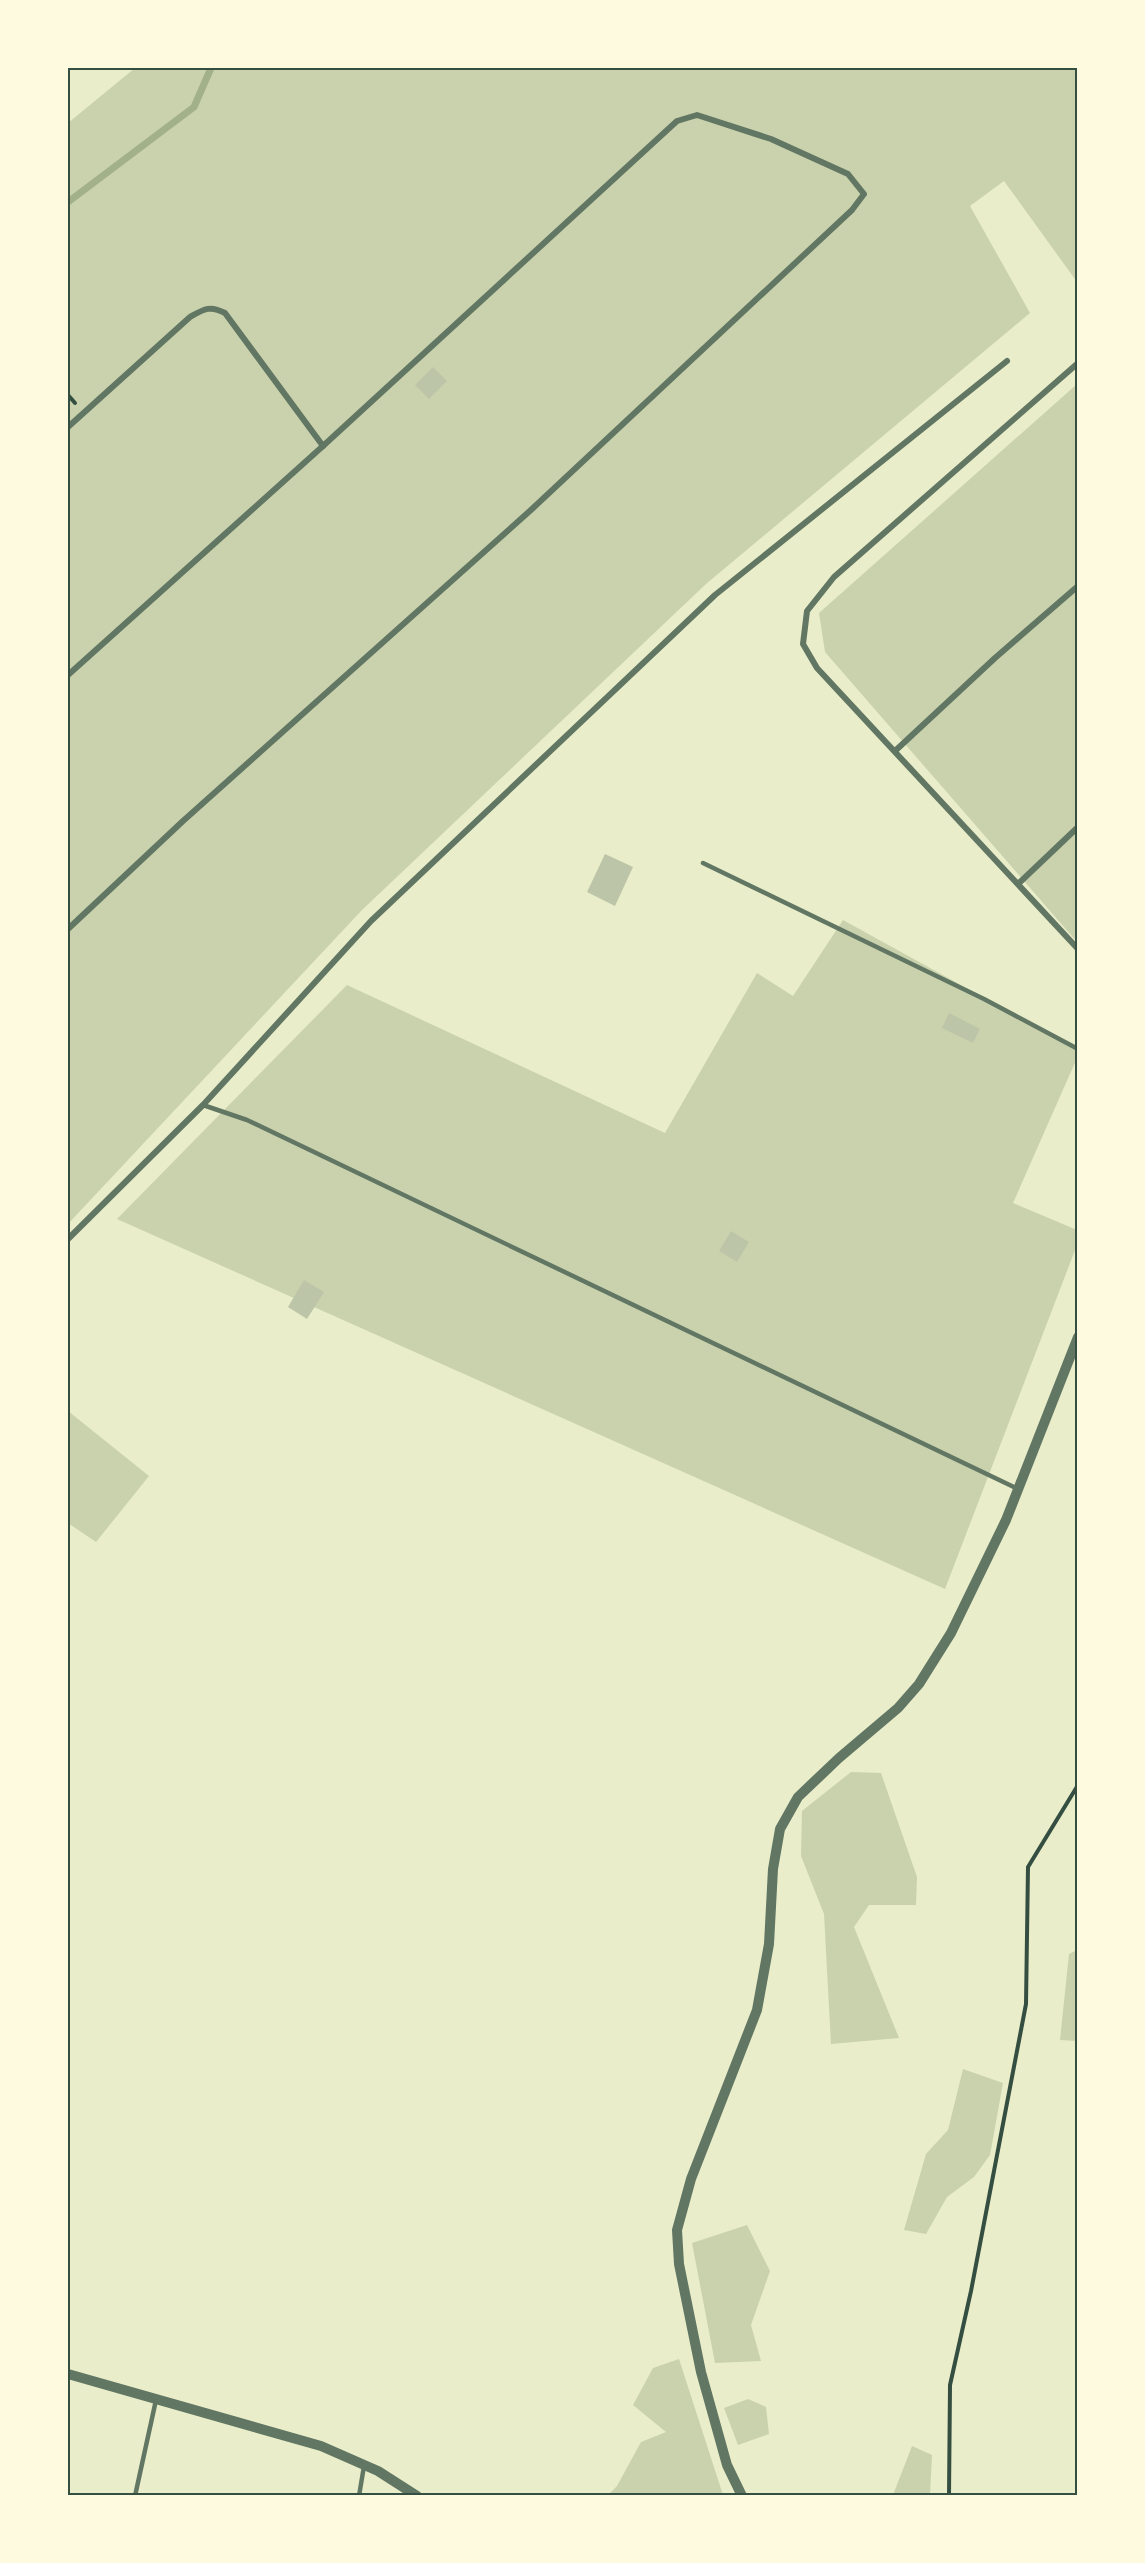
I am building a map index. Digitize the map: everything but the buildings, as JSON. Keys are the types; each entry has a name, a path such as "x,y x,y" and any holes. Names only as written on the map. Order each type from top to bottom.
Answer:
{"street":[{"path":"68,675 323,446 677,122 698,115 771,139 848,174 864,194 852,210 532,508 183,821 68,930"},
{"path":"68,427 190,317 206,308 214,307 225,313 323,446"},
{"path":"68,1239 203,1105 370,921 715,595 1007,361"},
{"path":"1077,363 834,577 807,611 803,644 817,668 1077,950"},
{"path":"895,751 1077,586"},
{"path":"1018,884 1077,827"},
{"path":"742,2496 727,2465 700,2372 679,2264 677,2230 691,2180 757,2010 769,1944 773,1869 780,1829 798,1797 898,1708 919,1684 951,1633 1018,1489 1077,1337"},
{"path":"68,2374 321,2446 364,2465 417,2496"}],"lane":[{"path":"704,863 984,999 1077,1049"},
{"path":"203,1105 247,1120 1018,1489"},
{"path":"135,2496 156,2400"},
{"path":"359,2496 364,2465"}],"path":[{"path":"949,2496 950,2385 971,2291 1026,2004 1028,1867 1077,1785"}],"green space":[{"path":"135,68 1077,68 1077,282 1004,181 970,206 1030,313 706,584 362,910 68,1224 68,123"},
{"path":"1077,384 1077,942 825,652 819,613"},
{"path":"843,920 1077,1049 1077,1058 1013,1203 1077,1230 1077,1245 945,1589 117,1219 347,985 665,1133 757,973 793,996"},
{"path":"68,1411 149,1476 96,1542 68,1523"},
{"path":"851,1772 881,1773 917,1877 916,1905 869,1905 854,1927 899,2038 831,2044 824,1914 801,1856 802,1811"},
{"path":"1077,1950 1077,2041 1060,2040 1069,1954"},
{"path":"963,2069 1003,2083 990,2155 974,2177 947,2197 926,2234 904,2230 926,2154 948,2130"},
{"path":"747,2225 770,2271 751,2325 761,2361 715,2363 692,2243"},
{"path":"679,2359 723,2495 608,2495 617,2486 641,2442 666,2432 633,2405 653,2368"},
{"path":"748,2399 766,2407 769,2434 738,2445 724,2408"},
{"path":"912,2446 932,2455 930,2495 893,2495"}],"waterway":[{"path":"68,202 194,107 211,68"}]}
